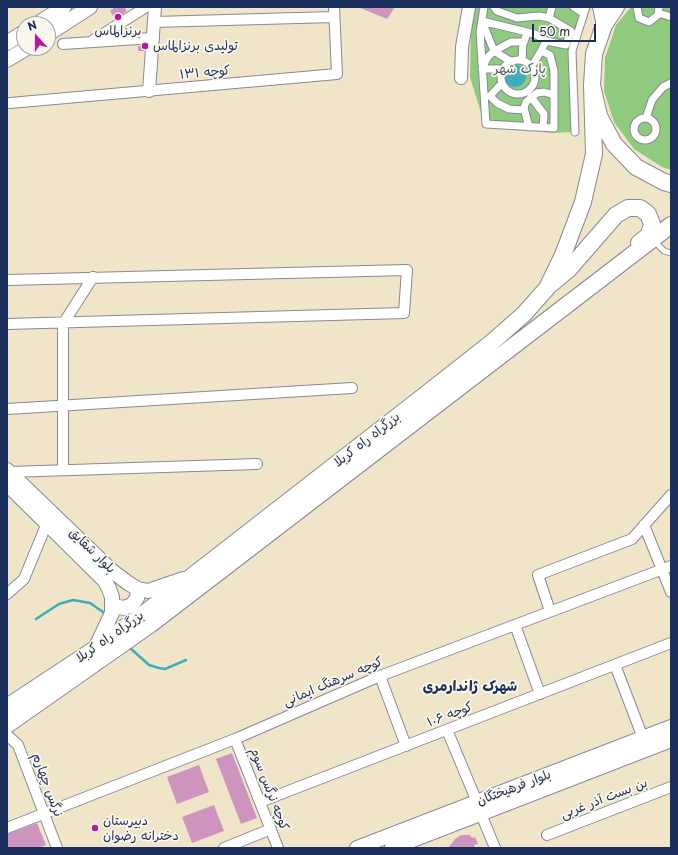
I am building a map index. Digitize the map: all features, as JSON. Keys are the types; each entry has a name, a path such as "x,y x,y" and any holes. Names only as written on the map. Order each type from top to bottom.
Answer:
{"highway":[{"path":"616,7 604,25 594,54 592,85 599,116 614,144 636,166 664,182 671,184"},
{"name":"بزرگراه راه کربلا","path":"7,707 95,649 491,343 524,314 546,288 563,255 583,202 594,154 592,85"},
{"path":"546,288 569,269 616,215 628,208 640,208 648,214 652,224 649,235 601,278"},
{"name":"بزرگراه راه کربلا","path":"7,725 157,619 671,225"}],"main road":[{"path":"50,16 64,7"},
{"path":"56,29 90,7"},
{"path":"600,7 604,25"},
{"path":"7,43 16,37"},
{"path":"7,60 16,55"},
{"name":"بلوار شقایق","path":"8,475 47,523 105,581 112,597 113,606"},
{"name":"بلوار شقایق","path":"8,475 112,571 138,589"},
{"path":"95,649 109,619 113,606 124,608 132,605 137,598 138,589 148,591 170,585 192,575"},
{"name":"بلوار فرهیختگان","path":"392,848 479,808 671,727"},
{"name":"بلوار فرهیختگان","path":"357,848 479,808 671,740"}],"street":[{"path":"91,42 146,7"},
{"path":"149,91 155,7"},
{"path":"461,78 462,47 469,7"},
{"path":"484,7 480,32 482,69 487,98 486,124 554,128 554,71 550,55 541,51"},
{"path":"549,18 552,7"},
{"path":"574,7 585,10 572,51 575,132"},
{"path":"637,7 637,15 646,22 653,21 659,10 671,17"},
{"path":"482,21 535,34 546,42 566,45 571,31 549,18 539,16 517,18 496,8"},
{"path":"154,22 334,12"},
{"name":"کوچه ۱۳۱","path":"10,103 337,74 334,12"},
{"path":"482,21 494,51 510,61 522,60 532,66 536,78 533,86 522,93 515,94 509,92 502,83 501,78 503,69 510,61"},
{"path":"522,60 523,42 527,33"},
{"path":"63,44 153,38"},
{"path":"482,69 487,58 494,51 511,42 523,42"},
{"path":"532,66 546,42"},
{"path":"482,69 503,69"},
{"path":"487,98 502,83"},
{"path":"646,118 652,100 663,87 671,83"},
{"path":"533,86 554,95"},
{"path":"487,98 509,109 527,103 544,92"},
{"path":"522,93 527,103 529,127"},
{"path":"527,103 544,114 554,114"},
{"path":"543,127 544,114"},
{"path":"7,280 407,270 404,313 63,324 7,324"},
{"path":"63,470 63,324 93,277"},
{"path":"7,409 352,388"},
{"path":"8,475 63,470 257,464"},
{"path":"550,611 538,575 632,539 671,495"},
{"path":"7,594 24,579 47,523"},
{"path":"644,525 666,567 671,592"},
{"name":"کوچه سرهنگ ایمانی","path":"7,828 235,739 380,676 666,567"},
{"path":"515,625 540,694"},
{"name":"کوچه ۱۰۶","path":"260,802 671,643"},
{"path":"615,665 643,738"},
{"path":"380,676 406,746"},
{"path":"447,730 495,848"},
{"name":"نرگس چهارم","path":"7,735 18,745 57,848"},
{"name":"کوچه نرگس سوم","path":"235,739 278,848"},
{"name":"بن بست آذر غربی","path":"547,835 671,787"},
{"path":"224,848 271,829"}],"lane":[{"path":"652,240 664,251 671,253"}],"green space":[{"name":"پارک شهر","path":"474,7 585,7 569,51 574,132 552,133 485,126 470,77 471,29"},
{"path":"631,7 671,7 671,170 662,167 634,149 614,122 604,91 605,58 616,25"}],"water":[{"path":"515,65 523,68 526,76 523,84 515,87 507,84 504,76 507,68"}],"building":[{"name":"برنزالماس","path":"115,7 124,7 127,11 115,19 110,11"},
{"path":"358,7 395,7 387,19"},
{"path":"145,45 144,51 138,51 138,46"},
{"path":"232,753 257,818 241,824 216,759"},
{"path":"199,765 209,792 177,804 167,777"},
{"path":"214,805 224,831 192,843 182,817"},
{"path":"37,823 46,845 38,848 7,848 7,834"},
{"path":"461,835 470,835 472,838 475,837 478,844 474,845 475,848 448,848 455,839"}],"waterway":[{"path":"36,619 59,604 73,600 90,603 103,612"},
{"path":"129,647 149,665 159,668 165,669 186,660"}],"place":[{"name":"برنزالماس","path":"118,17"},
{"name":"تولیدی برنزالماس","path":"145,46"},
{"name":"دبیرستان دخترانه رضوان","path":"95,828"}],"district":[{"name":"شهرک ژاندارمری","path":"470,687"}]}
